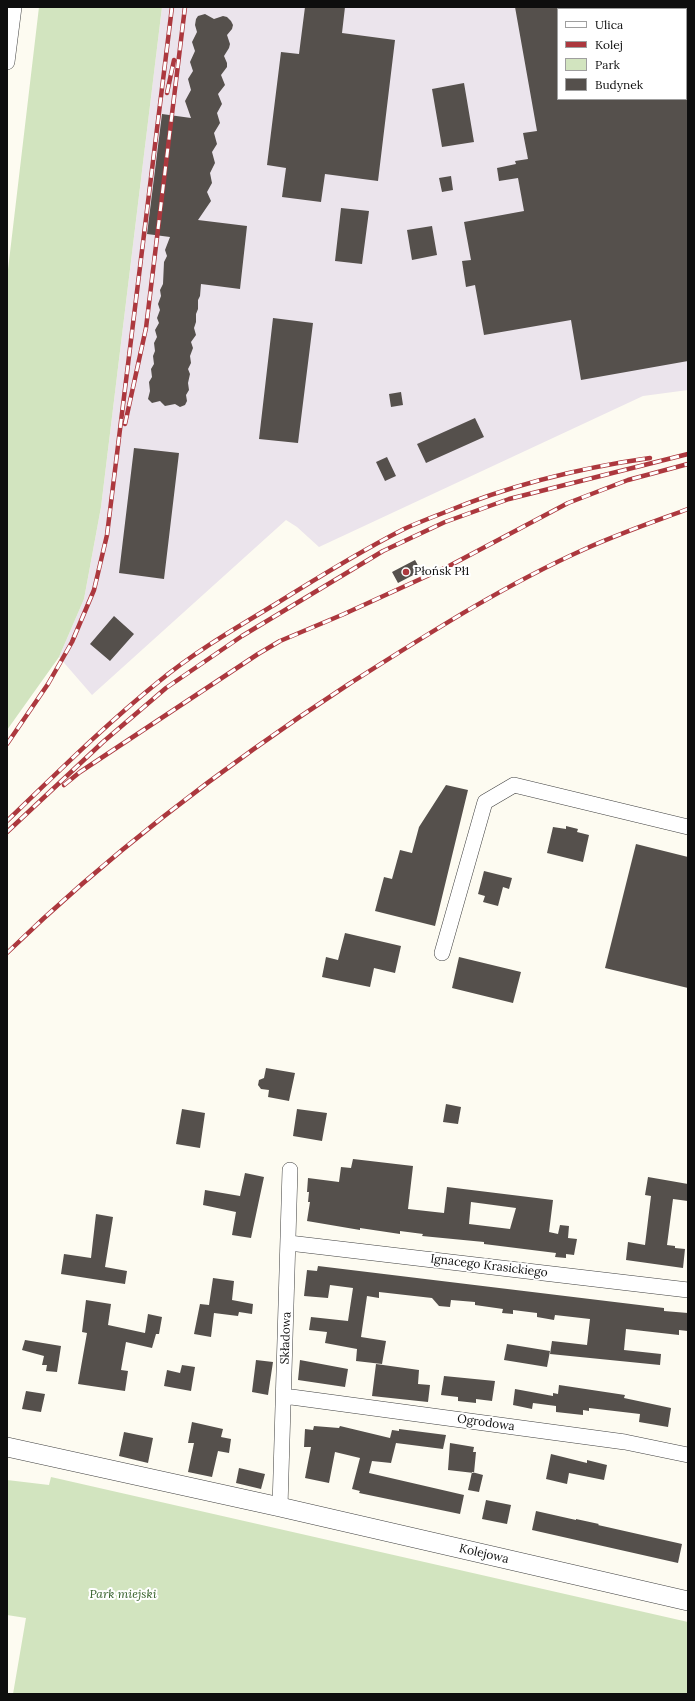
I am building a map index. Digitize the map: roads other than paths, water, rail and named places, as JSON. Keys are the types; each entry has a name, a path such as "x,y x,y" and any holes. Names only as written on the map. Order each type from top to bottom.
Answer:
{"street":[{"path":"7,62 14,7"},
{"path":"442,953 485,802 514,785 688,827"},
{"name":"Składowa","path":"280,1507 290,1170"},
{"name":"Ignacego Krasickiego","path":"289,1243 688,1290"},
{"name":"Ogrodowa","path":"284,1396 625,1442 688,1454"},
{"name":"Kolejowa","path":"7,1446 688,1601"}],"railway":[{"path":"7,744 48,684 72,642 94,590 107,535 172,7"},
{"path":"125,424 146,328 185,7"},
{"path":"167,93 174,60"},
{"path":"7,832 103,742 166,688 242,636 383,551 445,522 509,499 688,454"},
{"path":"7,821 100,733 171,672 199,651 229,632 371,547 404,529 468,503 519,486 571,472 650,458"},
{"path":"64,785 80,772 280,641 344,614 449,566 568,503 628,480 688,464"},
{"path":"7,953 87,879 172,810 259,745 349,684 464,612 554,563 636,528 688,509"}],"place":[{"name":"Płońsk Pł1","path":"406,572"}],"park label":[{"name":"Park miejski","path":"123,1595"}]}
